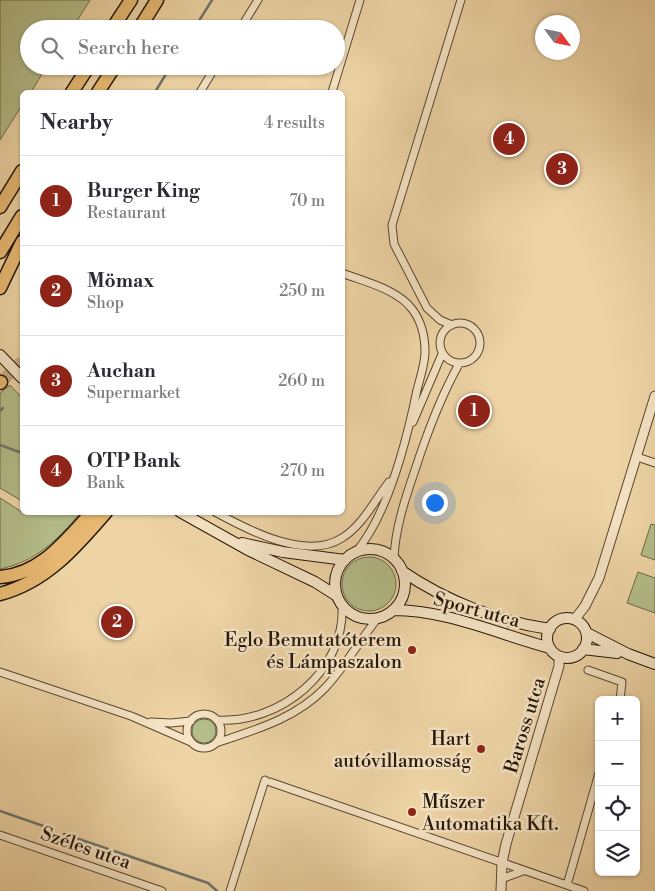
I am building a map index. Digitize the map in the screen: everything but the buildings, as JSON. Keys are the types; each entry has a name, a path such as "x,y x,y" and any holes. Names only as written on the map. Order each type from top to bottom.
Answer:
{"highway":[{"path":"118,20 130,0"},
{"path":"145,20 157,0"},
{"path":"73,90 83,75"},
{"path":"99,90 109,75"},
{"path":"0,207 20,174"},
{"path":"0,252 20,219"},
{"path":"0,288 20,246"},
{"path":"0,577 24,571 42,562 89,515"},
{"path":"0,594 25,586 44,575 60,562 103,515"},
{"path":"93,527 107,515"}],"main road":[{"path":"0,355 20,376"},
{"path":"185,515 316,582 336,596 342,605 356,616 378,618 393,610 400,601 404,590 402,572 394,559 376,550 356,552 345,560 336,574 336,596"},
{"path":"229,539 283,552 345,560"},
{"name":"Sport utca","path":"402,572 456,601 500,617 550,629"},
{"name":"Sport utca","path":"393,610 416,611 457,619 550,648"},
{"path":"575,619 582,625 586,633 587,642 583,650 574,657 559,656 550,648 548,637 550,629 560,620 575,619"},
{"path":"586,633 628,654 655,664"},
{"path":"583,650 628,654"}],"street":[{"path":"246,20 258,0"},
{"path":"345,49 360,0"},
{"path":"442,354 449,361 459,364 468,362 476,356 481,341 479,334 470,325 462,323 452,324 440,320 427,308 394,244 392,225 461,0"},
{"path":"201,90 210,75"},
{"path":"333,90 337,75"},
{"path":"345,275 401,298 413,310 422,330 425,354 405,440"},
{"path":"356,552 370,533 383,507 405,440 442,354 441,337 452,324"},
{"path":"394,559 395,541 405,500 425,438 439,402 459,364"},
{"path":"575,619 585,606 599,578 655,396"},
{"path":"637,457 655,463"},
{"path":"221,515 269,538 307,546 323,546 336,541 350,532 392,478"},
{"path":"145,721 171,723 191,721 202,714 217,720 236,720 267,711 292,698 327,666 337,644 342,621 342,605"},
{"path":"0,672 145,721 202,748 269,725 307,704 336,675 378,618"},
{"name":"Baross utca","path":"501,891 502,863 559,666 559,656"},
{"path":"588,670 622,682 620,696"},
{"path":"216,744 221,730 217,720"},
{"path":"191,721 187,731 191,742"},
{"path":"230,891 267,781 584,891"},
{"path":"567,885 595,786"},
{"name":"Széles utca","path":"0,835 162,891"},
{"path":"502,879 523,871"}],"green space":[{"path":"0,0 90,0 78,20 20,20 20,75 41,75 32,90 20,90 20,108 0,140"},
{"path":"10,385 20,396 20,500 0,488 0,393"},
{"path":"0,498 20,511 20,515 78,515 54,541 35,555 13,566 0,569"},
{"path":"651,524 655,525 655,560 641,555"},
{"path":"369,557 379,559 388,565 394,574 396,584 394,594 388,603 379,609 369,611 359,609 350,603 344,594 342,584 344,574 350,565 359,559"},
{"path":"638,572 655,578 655,613 627,603"},
{"path":"204,719 213,722 216,731 213,740 204,743 195,740 192,731 195,722"}],"waterway":[{"path":"200,20 212,0"},
{"path":"156,90 165,75"},
{"path":"0,411 3,408"},
{"path":"0,445 20,452"},
{"path":"0,811 52,829"},
{"path":"64,834 208,883 217,891"}],"tunnel":[{"path":"1,382 20,363"}],"place":[{"name":"OTP Bank","path":"509,139"},
{"name":"Auchan","path":"562,169"},
{"name":"Burger King","path":"474,411"},
{"name":"Mömax","path":"117,622"},
{"name":"Eglo Bemutatóterem és Lámpaszalon","path":"412,650"},
{"name":"Hart autóvillamosság","path":"481,749"},
{"name":"Műszer Automatika Kft.","path":"412,812"}]}
